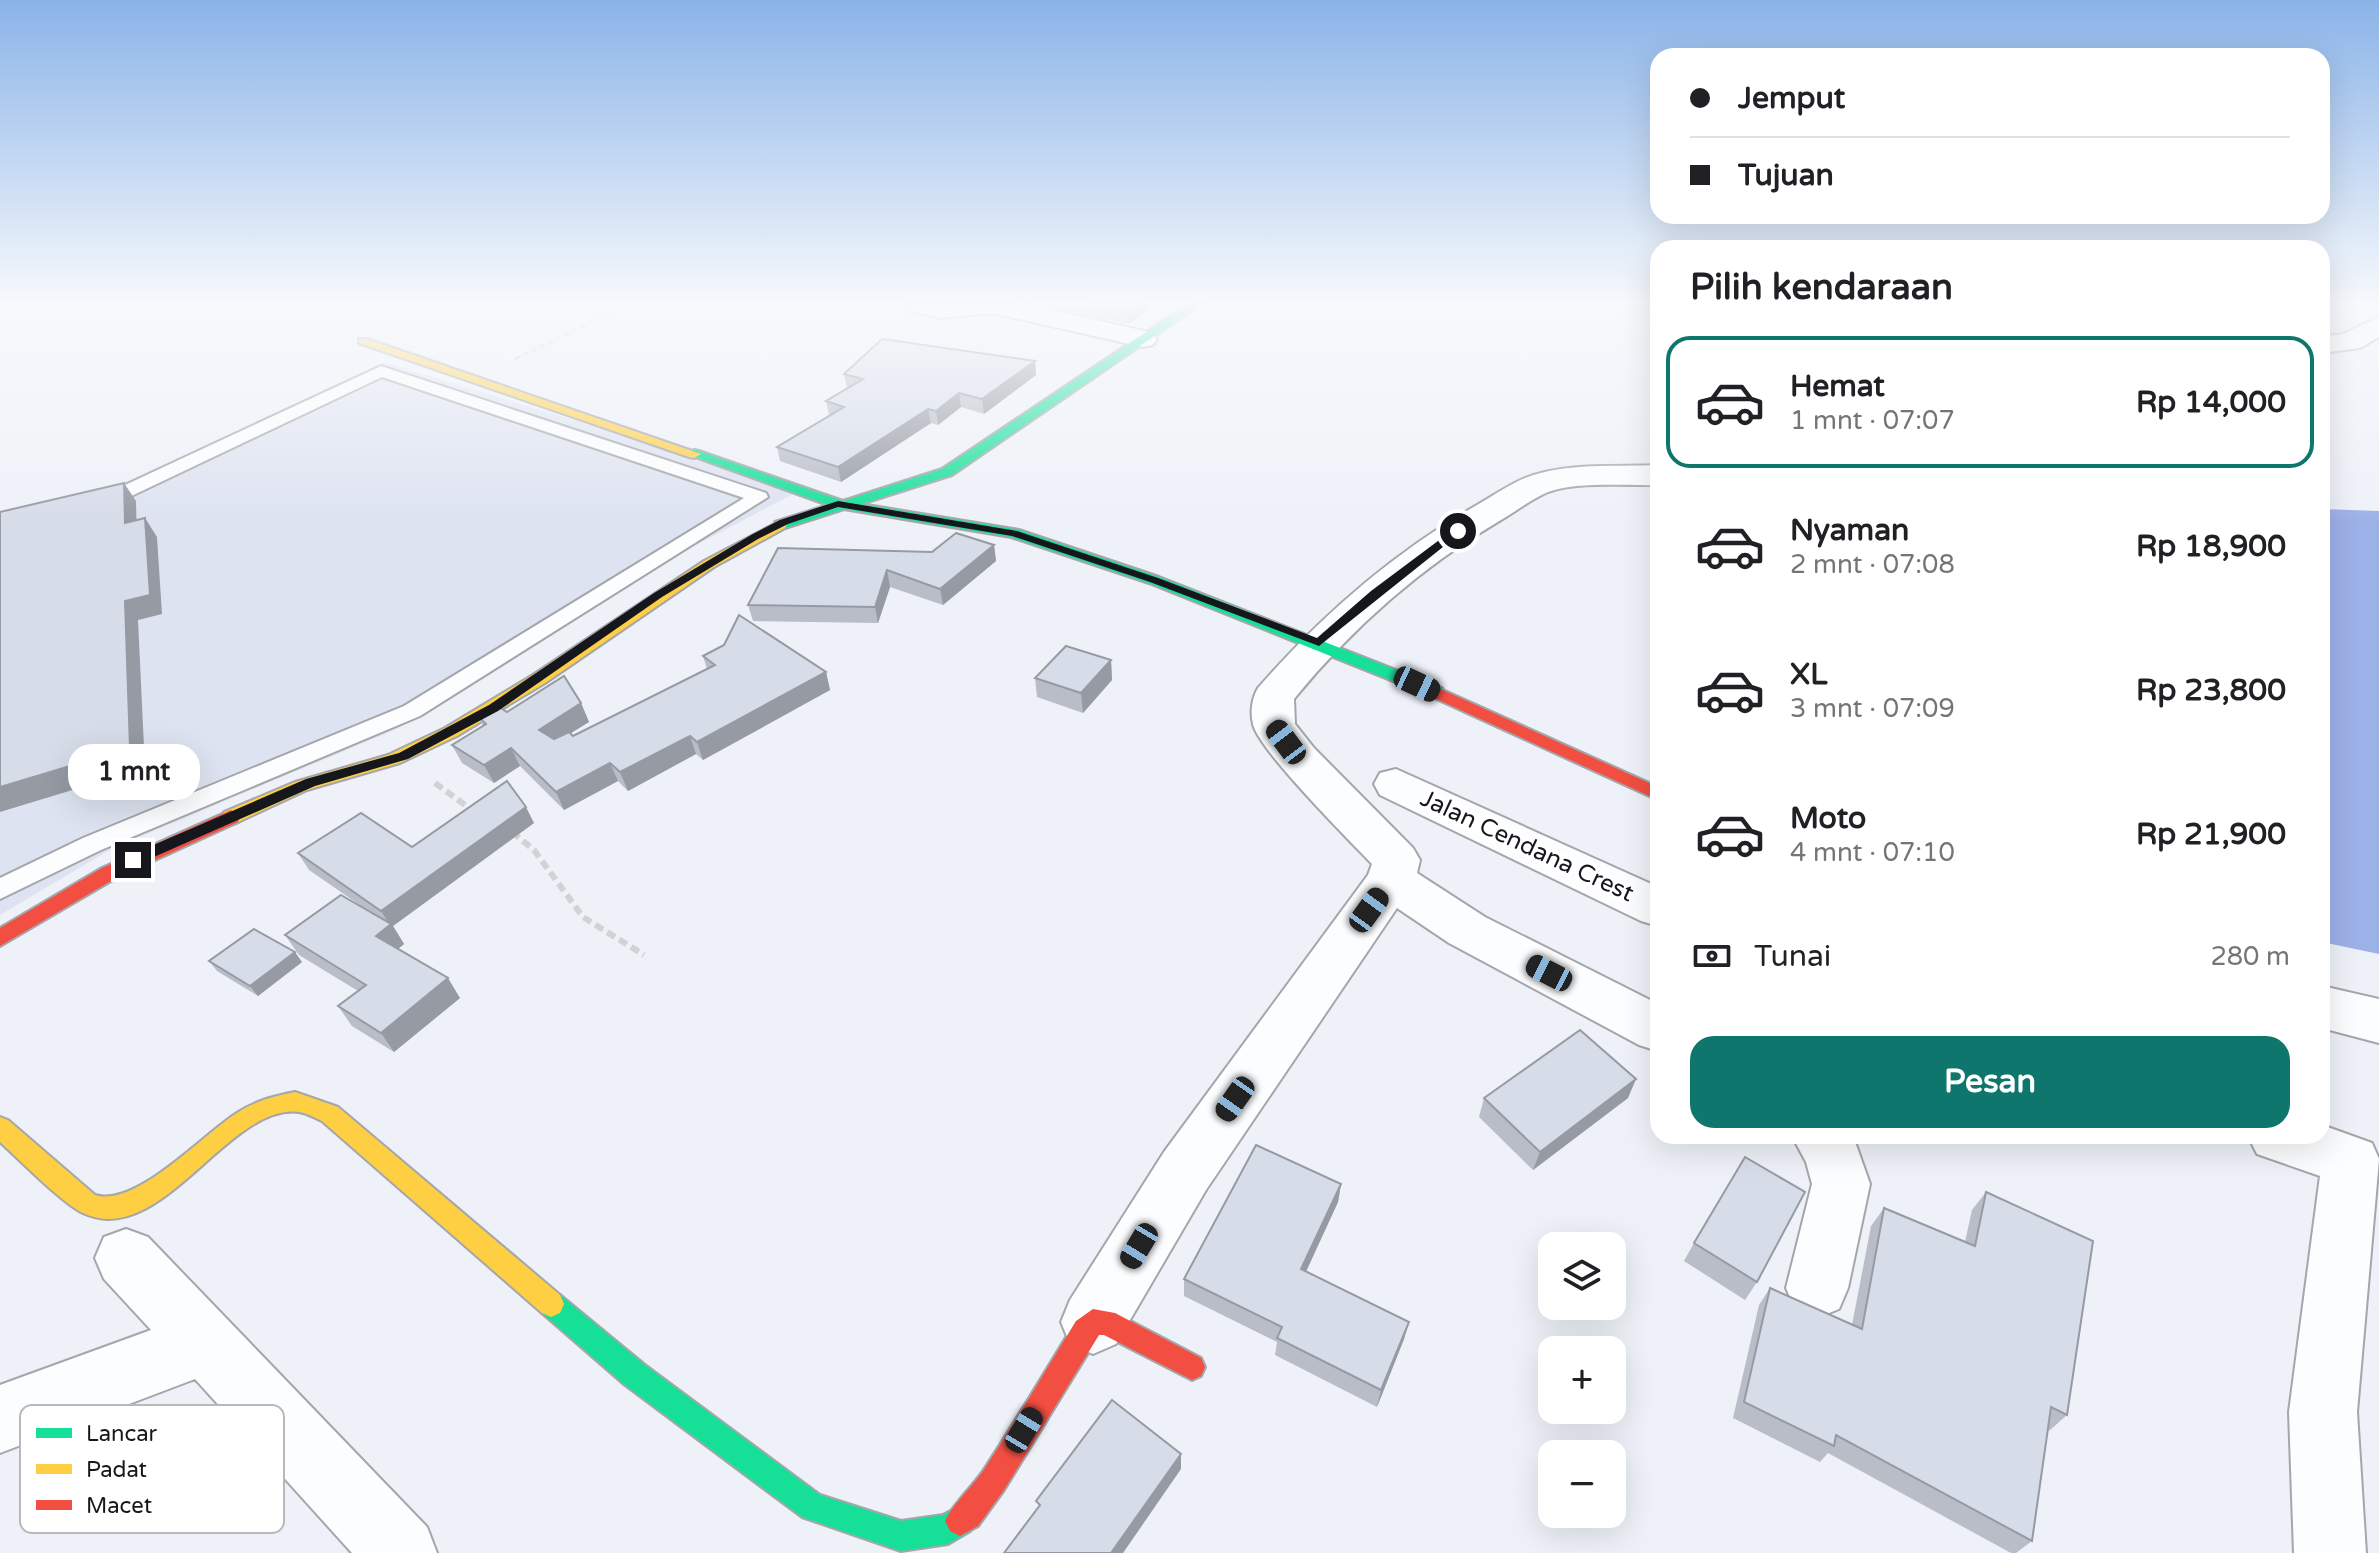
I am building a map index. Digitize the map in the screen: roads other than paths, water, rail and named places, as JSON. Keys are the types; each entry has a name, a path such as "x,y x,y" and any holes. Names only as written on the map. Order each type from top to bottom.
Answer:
{"street":[{"path":"469,376 838,504 1014,533 1154,580 1391,672 1650,790"},
{"path":"0,938 29,917 133,860 311,782 404,756 493,708 658,595 755,537 784,522 838,504 915,485 947,472 1088,376"},
{"path":"0,1127 88,1204 105,1209 142,1197 248,1118 278,1104 299,1102 330,1114 635,1375 812,1507 901,1536 948,1529 968,1516 994,1480 1185,1171 1391,880 1396,860 1299,758 1274,726 1273,697 1319,643 1442,540 1537,485 1598,475 1650,475"},
{"name":"Jalan Cendana Crest","path":"1396,784 1650,904"},
{"path":"1391,880 1467,930 1650,1025"},
{"path":"2330,1009 2379,1021"},
{"path":"1817,1288 1841,1184 1833,1155 1826,1144"},
{"path":"2301,1144 2351,1161 2323,1412 2330,1553"},
{"path":"126,1258 263,1405"},
{"path":"1093,1322 1106,1322 1192,1367"},
{"path":"38,1405 205,1343"},
{"path":"0,1419 20,1412"},
{"path":"284,1428 401,1553"}],"lane":[{"path":"73,507 116,496 369,376"},
{"path":"0,889 92,844 412,711 759,497 397,376"}],"water":[{"path":"2330,509 2379,511 2379,954 2330,944"}]}
